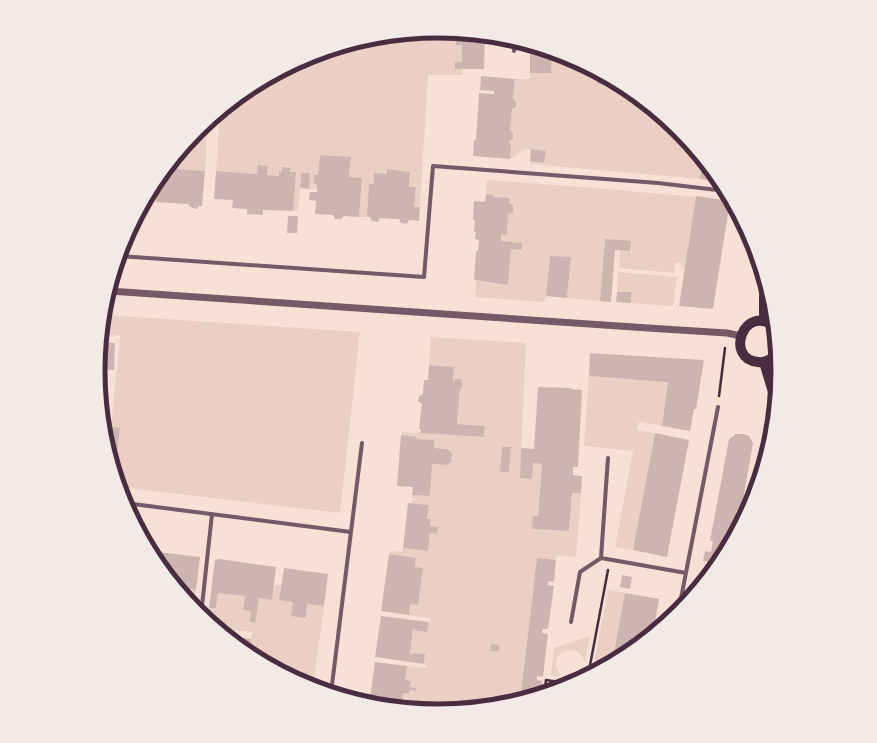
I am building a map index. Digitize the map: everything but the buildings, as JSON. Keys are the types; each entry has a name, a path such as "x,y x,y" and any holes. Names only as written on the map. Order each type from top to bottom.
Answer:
{"main road":[{"path":"764,298 764,321"},
{"path":"768,323 764,321 749,324 741,336 740,344 745,356 756,362 764,362 771,360"},
{"path":"764,362 771,386"}],"street":[{"path":"514,46 514,51"},
{"path":"126,256 424,277 433,166 658,183 718,190"},
{"path":"114,291 741,336"},
{"path":"681,600 718,407"},
{"path":"332,687 362,443"},
{"path":"600,558 608,458"},
{"path":"132,504 351,532"},
{"path":"202,606 212,514"},
{"path":"571,622 580,572 600,558 686,572"}],"path":[{"path":"718,407 727,334"},
{"path":"589,669 610,559"},
{"path":"545,687 546,680 560,682"}],"shaded area":[{"path":"438,38 456,39 456,45 462,45 462,62 455,62 455,68 462,69 462,75 428,75 420,207 414,207 416,187 409,187 410,172 387,169 387,174 374,174 374,184 369,184 367,217 359,217 362,178 349,177 350,157 320,155 318,175 314,175 314,183 317,184 317,189 309,189 309,173 301,173 298,211 293,211 291,168 282,167 282,172 279,172 279,176 267,175 268,166 258,165 257,174 216,171 219,121 253,94 291,72 331,56 373,44"},
{"path":"552,58 586,72 597,78 597,84 608,85 624,94 658,121 689,152 702,167 700,179 530,164 530,161 544,163 546,151 526,149 510,159 511,143 509,143 509,141 513,139 512,131 510,131 512,109 516,107 516,102 513,99 515,79 529,79 530,73 551,73"},
{"path":"207,132 205,171 177,169 178,164"},
{"path":"487,180 696,197 685,268 681,267 681,263 676,263 674,273 619,268 620,250 630,251 630,242 605,239 600,301 567,298 571,258 550,256 546,296 544,302 475,297 476,281 508,285 511,249 522,250 522,243 501,241 501,234 507,235 508,214 513,212 513,206 509,203 509,198 494,197 494,195 486,194"},
{"path":"618,272 677,277 673,306 631,303 631,293 617,292"},
{"path":"110,315 360,332 340,513 126,488 116,459 120,428 111,427 120,336 107,335"},
{"path":"431,337 526,343 520,478 532,479 533,463 542,464 538,516 533,516 532,529 569,531 572,493 581,493 576,557 557,555 556,560 537,558 521,695 504,699 460,704 438,705 402,703 403,693 409,694 410,690 416,691 417,688 410,687 411,681 405,680 407,666 426,668 427,666 424,664 425,654 414,653 410,655 413,629 427,632 429,622 431,620 429,618 409,615 410,604 418,605 423,568 415,567 416,558 389,554 390,551 402,552 403,548 428,551 430,533 437,534 438,527 430,526 431,519 427,519 428,505 412,503 412,495 430,496 432,464 446,465 451,462 452,453 447,449 434,448 434,440 416,439 416,437 402,436 402,432 484,437 485,426 457,424 460,389 463,384 460,379 456,379 453,382 454,367 429,365","holes":["502,447 511,447 509,472 500,471"]},
{"path":"589,376 664,382 668,385 662,426 639,422 637,430 655,433 633,550 615,547 633,451 584,446"},
{"path":"274,585 281,586 280,600 293,602 306,617 307,604 324,606 314,681 291,671 250,647 252,632 227,629 208,612 209,608 216,608 218,593 245,596 243,610 251,611 250,622 255,623 259,598 272,600"},
{"path":"186,588 196,590 195,599"},
{"path":"608,590 625,593 613,655 593,667"},
{"path":"590,636 585,662 575,651 569,650 563,652 558,656 556,662 557,669 561,676 551,675 554,648"}]}
